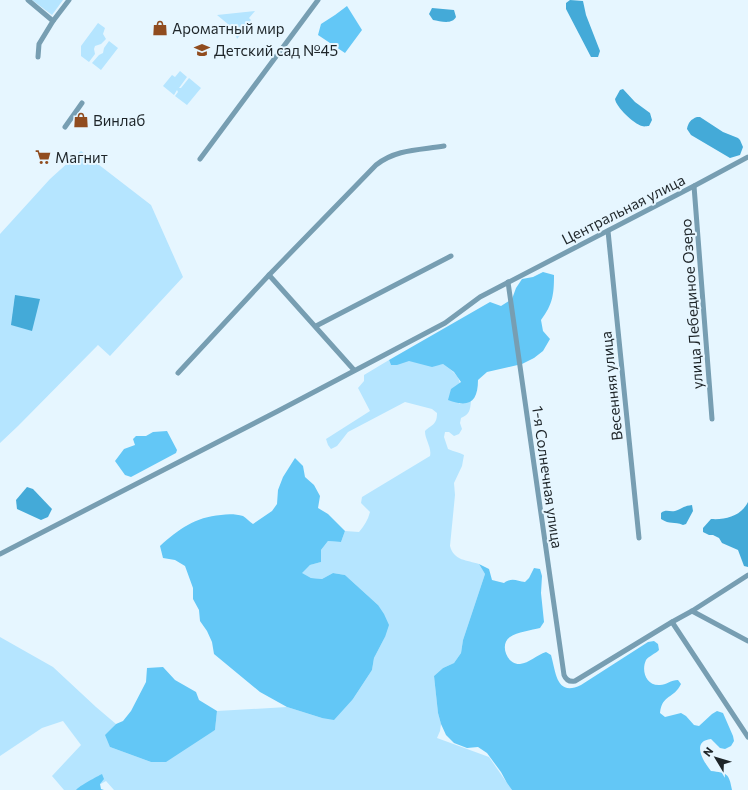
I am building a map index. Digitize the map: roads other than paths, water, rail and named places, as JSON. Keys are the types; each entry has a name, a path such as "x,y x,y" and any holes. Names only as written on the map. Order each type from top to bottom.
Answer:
{"street":[{"path":"28,0 53,21"},
{"path":"38,57 39,44 53,21 69,0"},
{"path":"200,159 318,0"},
{"path":"65,127 82,103"},
{"path":"178,373 269,275 385,158 397,153 444,146"},
{"name":"Центральная улица","path":"0,554 445,323 480,297 748,157"},
{"name":"улица Лебединое Озеро","path":"694,186 712,419"},
{"name":"Весенняя улица","path":"608,231 639,538"},
{"path":"316,326 451,256"},
{"path":"269,275 354,370"},
{"name":"1-я Солнечная улица","path":"508,282 564,675 568,680 575,681 672,622"},
{"path":"748,576 672,622 748,738"},
{"path":"692,611 748,641"}],"place":[{"name":"Ароматный мир","path":"160,28"},
{"name":"Детский сад №45","path":"202,50"},
{"name":"Винлаб","path":"81,120"},
{"name":"Магнит","path":"43,157"}]}
